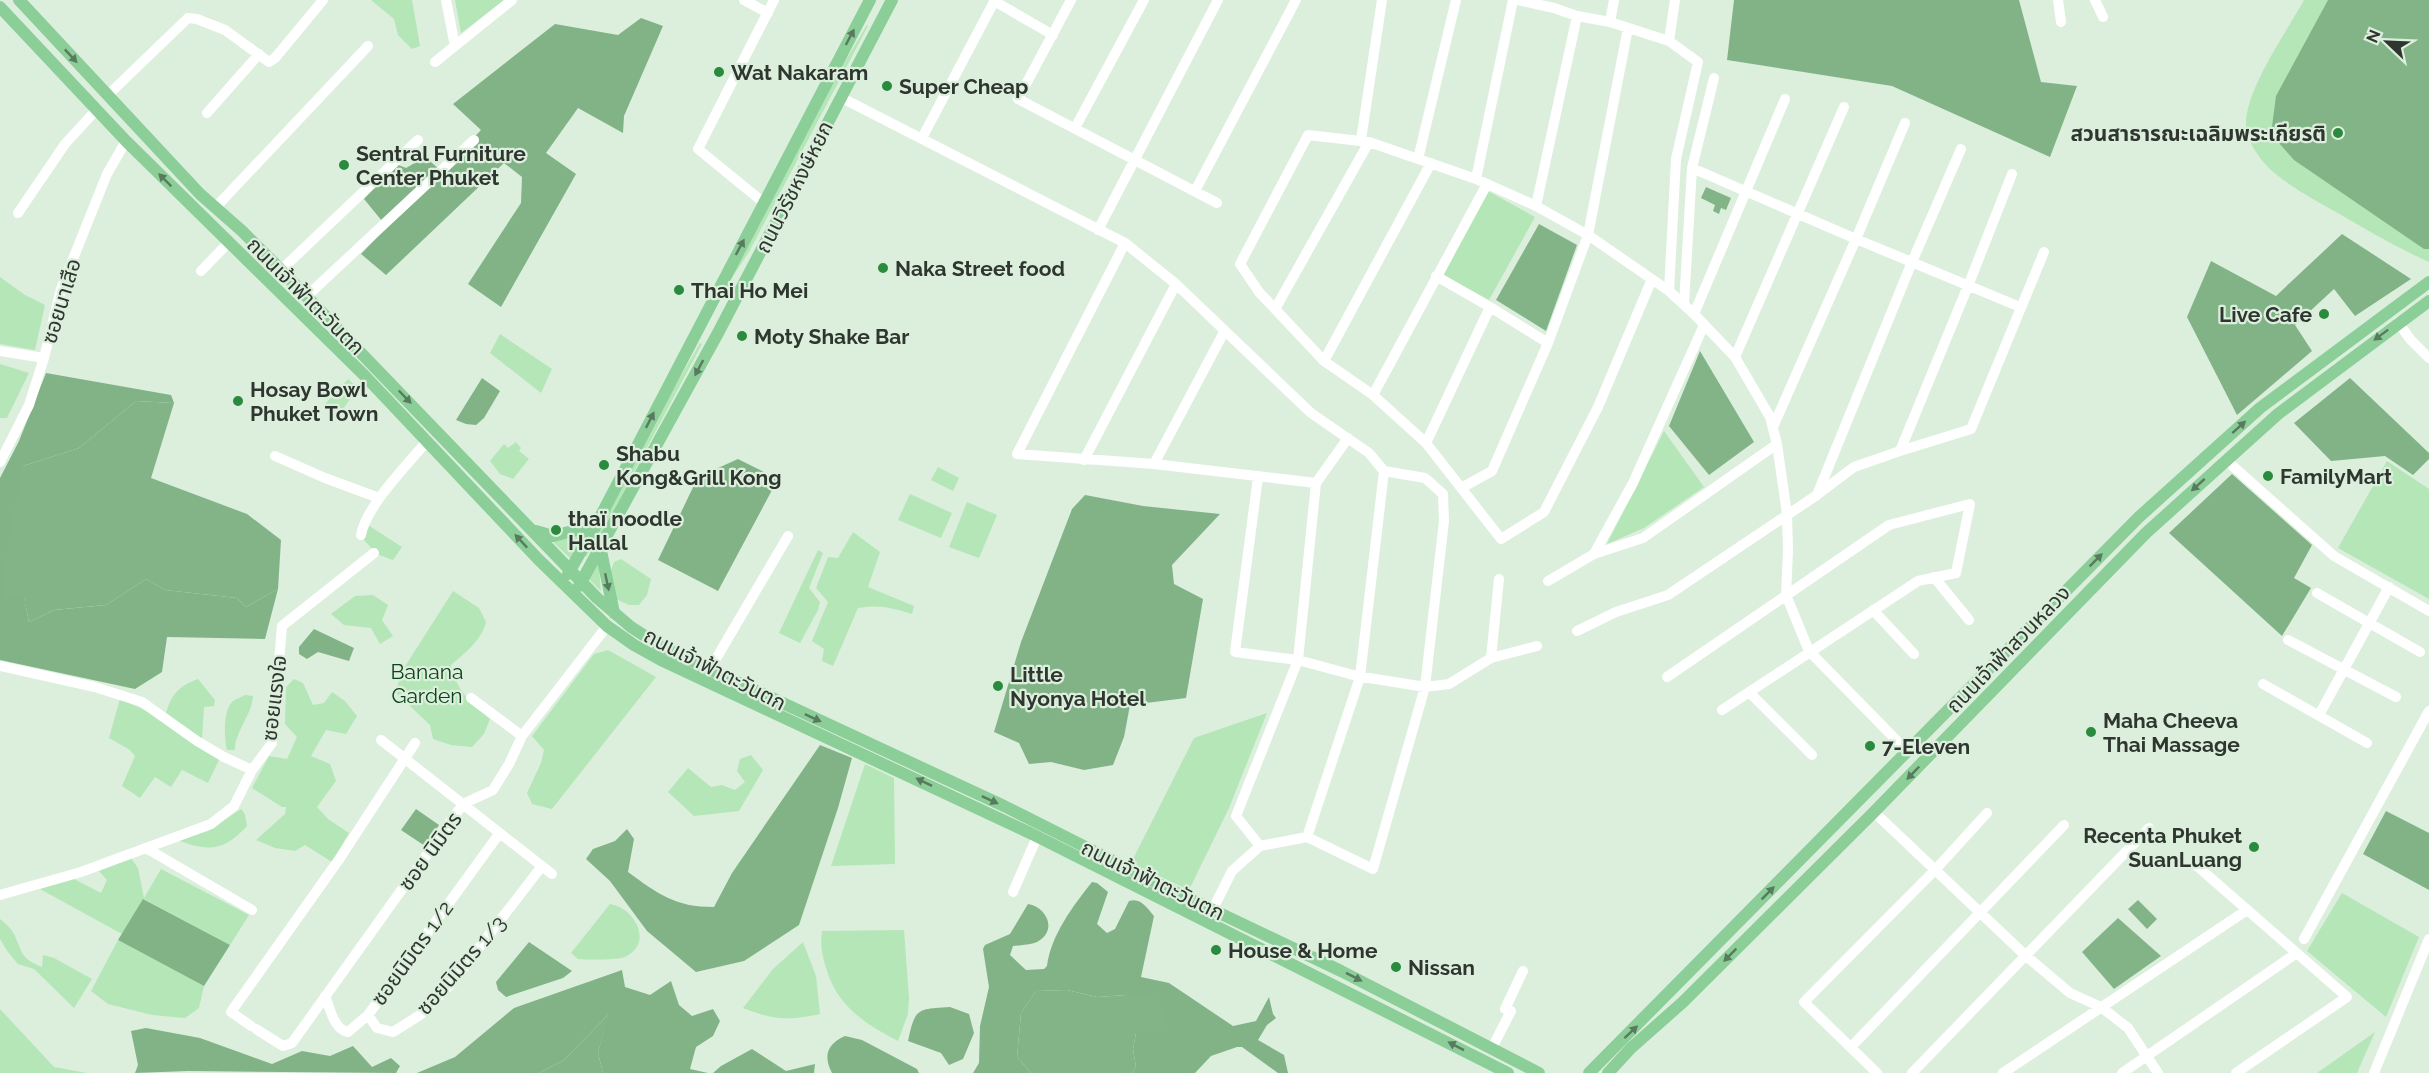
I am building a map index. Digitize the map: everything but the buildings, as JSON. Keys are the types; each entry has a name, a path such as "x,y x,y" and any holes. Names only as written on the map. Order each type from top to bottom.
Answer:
{"main road":[{"path":"3,0 19,25"},
{"name":"ถนนเจ้าฟ้าตะวันตก","path":"21,0 215,208 242,231 307,296 582,582 614,612 663,647 1004,806 1341,971 1539,1073"},
{"name":"ถนนวิรัชหงษ์หยก","path":"562,582 596,525 870,0"},
{"name":"ถนนวิรัชหงษ์หยก","path":"574,594 601,551 718,333 892,0"},
{"path":"0,7 19,25"},
{"path":"863,13 880,22"},
{"name":"ถนนเจ้าฟ้าตะวันตก","path":"19,25 126,141 427,441 607,626 661,660 903,771 1508,1073"},
{"name":"ถนนเจ้าฟ้าสวนหลวง","path":"1589,1073 2139,517 2260,408 2429,282"},
{"name":"ถนนเจ้าฟ้าสวนหลวง","path":"1608,1073 1875,812 2146,532 2278,414 2429,301"},
{"path":"700,324 718,333"},
{"path":"528,526 539,533 553,536 596,525"},
{"path":"601,551 614,612"},
{"path":"1990,668 2002,681"}],"street":[{"path":"108,95 188,18 197,19 225,30 267,61 273,60 323,0"},
{"path":"446,0 455,46"},
{"path":"435,62 512,0"},
{"path":"744,0 768,13"},
{"path":"764,203 698,149 774,0"},
{"path":"1071,0 1018,99 1216,203"},
{"path":"1075,128 1144,0"},
{"path":"1098,230 1218,0"},
{"path":"1195,191 1296,0"},
{"path":"1275,309 1365,141 1382,0"},
{"path":"1418,159 1456,0"},
{"path":"1476,179 1513,0"},
{"path":"1518,0 1555,4 1577,16 1610,22 1669,40 1698,62 1676,159 1669,291"},
{"path":"1610,22 1614,0"},
{"path":"1669,40 1675,0"},
{"path":"2058,0 2061,22"},
{"path":"2095,0 2103,17"},
{"path":"922,138 994,1 1053,34"},
{"path":"1536,207 1577,16"},
{"path":"1463,488 1492,471 1548,343 1588,235 1628,28"},
{"path":"215,208 368,46"},
{"path":"207,113 259,54"},
{"path":"1684,304 1692,168 1714,78"},
{"path":"840,97 1125,243 1176,284 1311,413 1369,453 1384,471 1425,478 1443,494 1444,521 1425,687 1373,869 1307,837 1260,846 1232,871 1213,909"},
{"path":"1694,314 1744,191 1785,99"},
{"path":"1734,357 1844,107"},
{"path":"18,213 65,144 97,109"},
{"path":"1773,427 1905,123"},
{"path":"1652,279 1598,407 1544,512 1501,539 1426,443 1373,395 1324,361 1259,292 1240,264 1308,135 1365,141 1476,179 1588,235 1652,279 1669,291 1734,357 1770,417 1777,444 1787,514 1786,595 1809,651 1908,752"},
{"path":"281,270 418,140"},
{"name":"ซอยนาเสือ","path":"0,462 29,405 44,358 61,289 107,174 126,141"},
{"path":"307,296 474,141"},
{"path":"1817,495 1912,262 1962,149"},
{"path":"1324,361 1431,163"},
{"path":"1692,168 2020,307"},
{"path":"1900,451 2012,174"},
{"path":"1373,395 1487,184"},
{"path":"201,271 229,242"},
{"path":"1125,243 1017,454 1154,464 1316,483"},
{"path":"1577,631 1616,612 1668,595 1817,495 1854,467 1971,429 2044,252"},
{"path":"1436,276 1548,343"},
{"path":"1084,460 1176,284"},
{"path":"1426,443 1490,307"},
{"path":"2398,322 2410,339 2429,358"},
{"path":"1594,554 1633,483 1704,325"},
{"path":"1154,464 1224,332"},
{"path":"0,351 44,358"},
{"path":"1260,846 1236,816 1298,660 1316,483 1348,438"},
{"path":"361,535 379,498 427,441"},
{"path":"1548,581 1594,554 1643,538 1777,444"},
{"path":"275,456 379,498"},
{"path":"2226,460 2334,556 2429,611"},
{"path":"1307,837 1360,677 1384,471"},
{"path":"1258,477 1235,652 1298,660 1360,677 1425,687 1449,684 1491,658 1537,646"},
{"path":"1666,677 1889,525 1970,504 1956,573 1918,581 1722,710"},
{"path":"710,669 788,536"},
{"name":"ซอยแรงใจ","path":"0,895 81,872 211,824 234,806 252,770 272,743 282,626 374,553"},
{"path":"1934,577 1969,620"},
{"path":"1491,658 1499,579"},
{"path":"2319,715 2389,587"},
{"path":"2317,593 2420,652"},
{"path":"1873,610 1914,654"},
{"name":"ซอย นิมิตร","path":"405,757 340,858 231,1012 276,1043 287,1046 463,804 493,790 522,736 607,626"},
{"path":"2288,640 2396,697"},
{"path":"0,666 95,687 142,702 197,741 252,770"},
{"path":"2263,684 2367,743"},
{"path":"1749,692 1812,755"},
{"path":"471,698 522,736"},
{"path":"2304,939 2429,711"},
{"path":"381,740 498,834 552,874"},
{"path":"405,757 415,743"},
{"path":"1875,812 2025,955 2070,993 2101,1007 2128,1028 2158,1073"},
{"path":"1877,1073 1804,1002 1988,813"},
{"path":"1851,1047 2064,825"},
{"path":"1912,1073 2149,828"},
{"name":"ซอยนิมิตร 1/2","path":"325,996 343,1032 348,1032 368,1015 498,834"},
{"path":"1012,892 1037,837"},
{"path":"146,848 252,910"},
{"name":"ซอยนิมิตร 1/3","path":"368,1015 377,1028 393,1032 420,1015 451,984 542,866"},
{"path":"2197,866 2347,997 2236,1073"},
{"path":"2003,1073 2247,910"},
{"path":"2374,1073 2429,939"},
{"path":"2122,1073 2297,953"},
{"path":"1492,1048 1511,1011 1505,1009 1523,971"}],"green space":[{"path":"371,0 412,0 420,46 412,49 398,35 394,19"},
{"path":"455,0 504,0 461,33"},
{"name":"สวนสาธารณะเฉลิมพระเกียรติ","path":"2304,0 2429,0 2429,262 2405,251 2294,188 2271,170 2251,143 2246,123 2253,94 2269,60"},
{"path":"867,25 749,252 729,282 836,76"},
{"path":"1488,191 1535,217 1489,300 1442,274"},
{"path":"0,277 25,295 45,305 35,350 0,344"},
{"path":"500,334 552,369 541,393 490,353"},
{"path":"700,343 702,344 599,538 586,557 667,400"},
{"path":"0,364 29,373 7,418 0,418"},
{"path":"348,379 358,388 338,416 324,405"},
{"path":"1664,431 1704,487 1644,528 1607,544"},
{"path":"516,442 521,448 519,451 529,459 513,479 500,474 490,461 504,444 508,448"},
{"path":"2387,461 2429,489 2429,599 2338,548"},
{"path":"938,467 959,478 953,491 931,480"},
{"path":"910,494 952,513 941,538 898,520"},
{"path":"967,502 997,515 979,558 949,547"},
{"path":"368,525 402,547 393,560 377,554 364,540"},
{"path":"853,532 880,552 868,587 914,606 912,614 885,607 858,608 833,666 822,661 824,649 812,641 828,602 816,588 828,557 838,558"},
{"path":"584,533 572,560 552,541"},
{"path":"818,550 823,553 809,588 820,602 800,643 779,633"},
{"path":"598,558 601,591 583,573"},
{"path":"621,559 651,579 647,595 639,605 629,605 611,597 610,573 614,562"},
{"name":"Banana Garden","path":"453,591 479,608 486,622 477,641 451,665 461,689 490,719 484,734 472,747 451,745 433,739 430,725 395,692 404,668"},
{"path":"373,595 388,605 382,620 393,636 380,644 371,628 344,625 331,614 355,596"},
{"path":"608,650 656,677 552,809 532,804 527,793 541,763 544,750 532,736 594,654"},
{"path":"198,679 215,700 214,706 204,707 202,740 166,714 170,701 177,692"},
{"path":"294,679 303,683 313,705 324,703 332,692 345,701 357,716 346,734 326,730 311,756 330,764 336,781 317,807 328,819 349,833 332,862 305,845 295,851 275,848 256,840 285,814 286,807 282,807 252,788 269,756 287,759 297,737 285,724 286,687"},
{"path":"245,695 253,696 250,710 238,736 235,750 227,750 225,732 227,712 232,702"},
{"path":"120,699 149,712 220,758 208,783 182,770 171,787 155,777 140,798 122,786 135,756 130,750 109,738"},
{"path":"1267,713 1229,808 1189,890 1131,863 1194,738"},
{"path":"751,755 763,770 739,811 694,816 668,792 688,768 711,787 722,785 735,790 745,782 737,771 740,759"},
{"path":"865,764 894,778 895,864 831,866"},
{"path":"241,809 245,814 247,826 223,845 198,846 178,840 208,831"},
{"path":"131,858 138,868 144,898 161,869 249,915 230,945 144,899 122,934 40,889 74,879 101,893 107,880 99,871"},
{"path":"2342,893 2419,937 2386,1017 2307,951"},
{"path":"610,904 627,912 638,927 640,935 634,951 621,958 578,959 571,953"},
{"path":"0,919 14,934 23,954 30,961 42,967 43,955 54,958 92,979 74,1008 34,969 18,964 8,952 0,939"},
{"path":"904,930 909,998 908,1014 898,1041 874,1028 854,1012 837,993 825,963 821,936 822,931"},
{"path":"118,940 204,986 199,1008 185,1018 152,1015 108,1004 91,991"},
{"path":"803,942 816,976 820,1014 781,1018 743,1008 773,969"},
{"path":"0,1009 54,1067 87,1073 0,1073"},
{"path":"2375,1032 2357,1073 2317,1073"}],"shaded area":[{"path":"1734,0 2019,0 2041,82 2077,86 2050,157 1892,86 1727,60"},
{"name":"สวนสาธารณะเฉลิมพระเกียรติ","path":"2328,0 2429,0 2429,249 2424,249 2294,160 2271,134 2276,96"},
{"path":"641,18 663,26 624,116 623,133 578,108 546,153 576,174 501,307 468,284 521,203 522,177 504,163 386,275 361,254 481,130 453,104 555,24 618,35"},
{"path":"425,157 439,169 382,221 364,199 396,164 406,168"},
{"path":"1706,187 1731,198 1726,210 1721,208 1719,214 1713,211 1715,205 1701,198"},
{"path":"1539,224 1577,245 1546,331 1496,300"},
{"path":"2342,234 2411,279 2355,316 2334,289 2295,325 2312,351 2237,415 2187,317 2211,261 2276,296"},
{"path":"1700,351 1754,442 1709,475 1669,426"},
{"path":"46,373 171,395 174,403 136,401 79,448 23,466 24,597 29,622 54,610 106,605 146,579 165,590 237,598 246,607 278,589 265,639 167,637 162,672 135,689 0,660 0,478 19,441"},
{"path":"482,378 500,391 484,418 476,425 456,420"},
{"path":"2350,378 2429,453 2429,459 2413,475 2385,456 2331,461 2294,423"},
{"path":"136,401 174,403 151,478 247,514 281,540 278,589 246,607 237,598 165,590 146,579 106,605 54,610 29,622 24,598 4,598 2,578 23,466 79,448"},
{"path":"738,459 778,479 718,591 658,560 698,477"},
{"path":"2232,474 2312,545 2294,578 2311,588 2282,636 2169,533"},
{"path":"1085,495 1143,506 1220,514 1172,565 1174,584 1203,599 1186,698 1130,705 1124,737 1113,765 1084,770 1051,762 1029,764 1019,743 994,732 1021,642 1072,509"},
{"path":"314,629 354,648 349,661 318,652 307,659 299,654 299,647"},
{"path":"820,745 852,758 799,925 744,961 696,972 647,931 610,881 586,859 593,849 615,841 627,829 634,839 628,872 668,898 688,905 714,907 732,873"},
{"path":"416,809 439,825 425,846 401,830"},
{"path":"2386,811 2429,833 2429,890 2363,854"},
{"path":"1092,882 1097,883 1108,892 1097,924 1107,933 1115,929 1129,901 1141,902 1154,916 1141,977 1169,983 1233,1026 1256,1021 1269,997 1276,1018 1267,1025 1258,1040 1284,1055 1288,1073 1278,1073 1242,1047 1237,1047 1211,1056 1195,1073 1132,1073 1136,1067 1133,1049 1136,1033 1127,995 1097,997 1067,990 1036,991 1021,1013 1017,1057 1031,1073 973,1073 979,1063 980,1026 989,987 983,949 985,945 1010,934 1028,904 1035,906 1045,914 1048,920 1047,932 1037,942 1013,946 1010,955 1026,970 1044,969 1064,921"},
{"path":"143,899 230,945 204,986 118,940"},
{"path":"2138,900 2157,919 2147,929 2128,909"},
{"path":"2118,918 2161,956 2114,989 2082,952"},
{"path":"529,942 572,971 563,978 506,997 498,990 496,982"},
{"path":"622,970 625,987 650,995 671,981 679,1005 692,1016 713,1009 720,1021 713,1036 696,1047 690,1069 708,1073 603,1073 598,1053 608,1015 564,1060 539,1073 417,1073 455,1057 514,1008"},
{"path":"1067,990 1097,997 1127,995 1155,998 1165,1011 1162,1030 1136,1033 1133,1049 1136,1067 1132,1073 1031,1073 1017,1057 1021,1013 1036,991"},
{"path":"950,1007 969,1014 974,1033 963,1059 949,1065 941,1053 908,1041 913,1022 919,1012"},
{"path":"609,1014 598,1053 603,1073 539,1073 564,1060"},
{"path":"146,1028 200,1038 272,1064 302,1051 330,1056 353,1046 372,1067 391,1058 400,1066 396,1073 188,1071 135,1073 138,1065 131,1031"},
{"path":"845,1036 862,1040 917,1069 919,1073 832,1073 827,1056 828,1051 834,1043"},
{"path":"752,1049 786,1071 815,1064 814,1073 713,1073"}],"place":[{"name":"Wat Nakaram","path":"719,72"},
{"name":"Super Cheap","path":"887,86"},
{"name":"สวนสาธารณะเฉลิมพระเกียรติ","path":"2338,133"},
{"name":"Sentral Furniture Center Phuket","path":"344,165"},
{"name":"Naka Street food","path":"883,268"},
{"name":"Thai Ho Mei","path":"679,290"},
{"name":"Live Cafe","path":"2324,314"},
{"name":"Moty Shake Bar","path":"742,336"},
{"name":"Hosay Bowl Phuket Town","path":"238,401"},
{"name":"Shabu Kong&Grill Kong","path":"604,465"},
{"name":"FamilyMart","path":"2268,476"},
{"name":"thaï noodle Hallal","path":"556,530"},
{"name":"Little Nyonya Hotel","path":"998,686"},
{"name":"Maha Cheeva Thai Massage","path":"2091,732"},
{"name":"7-Eleven","path":"1870,746"},
{"name":"Recenta Phuket SuanLuang","path":"2254,847"},
{"name":"House & Home","path":"1216,950"},
{"name":"Nissan","path":"1396,967"}]}
